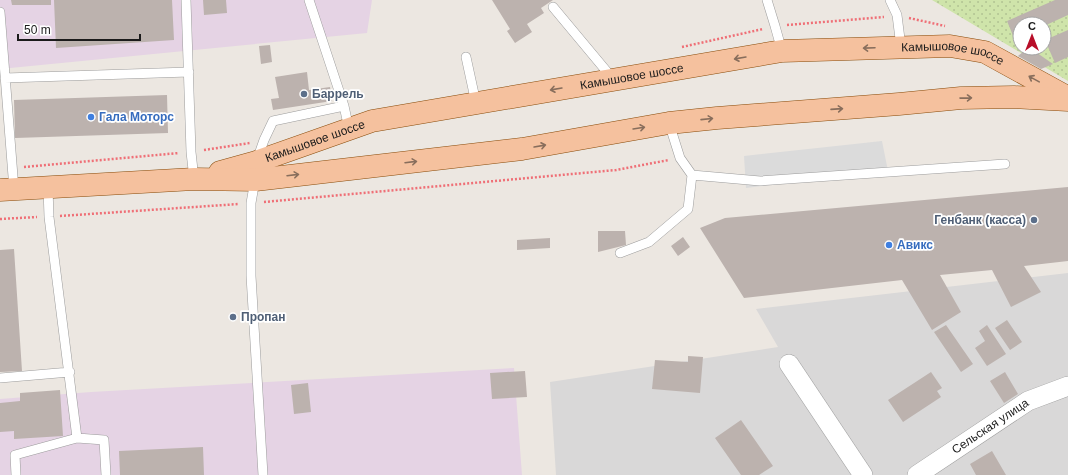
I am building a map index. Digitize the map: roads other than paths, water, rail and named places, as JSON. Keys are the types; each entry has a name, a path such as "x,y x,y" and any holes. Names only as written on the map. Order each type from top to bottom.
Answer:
{"main road":[{"name":"Камышовое шоссе","path":"256,171 372,121 782,51 950,46 985,52 1068,98"},
{"name":"Камышовое шоссе","path":"7,190 194,179 256,171 522,149 669,123 961,98 1068,98"}],"street":[{"path":"789,364 863,475"},
{"name":"Сельская улица","path":"917,475 1028,401 1068,386"}],"lane":[{"path":"186,0 191,152 194,179"},
{"path":"309,0 344,106 349,130"},
{"path":"767,0 776,26 782,51"},
{"path":"890,0 897,15 901,47"},
{"path":"553,7 614,80"},
{"path":"0,12 7,190"},
{"path":"466,57 476,103"},
{"path":"3,72 189,72"},
{"path":"263,475 251,276 251,203 256,171 264,140 274,121 344,106"},
{"path":"620,253 649,242 688,209 692,175 680,158 669,123"},
{"path":"692,175 760,181 1005,164"},
{"path":"48,188 50,217 78,438"},
{"path":"0,378 70,372"},
{"path":"16,475 15,455 78,438 104,440 106,475"}],"place":[{"name":"Баррель","path":"304,94"},
{"name":"Гала Моторс","path":"91,117"},
{"name":"Генбанк (касса)","path":"1034,220"},
{"name":"Авикс","path":"889,245"},
{"name":"Пропан","path":"233,317"}]}
